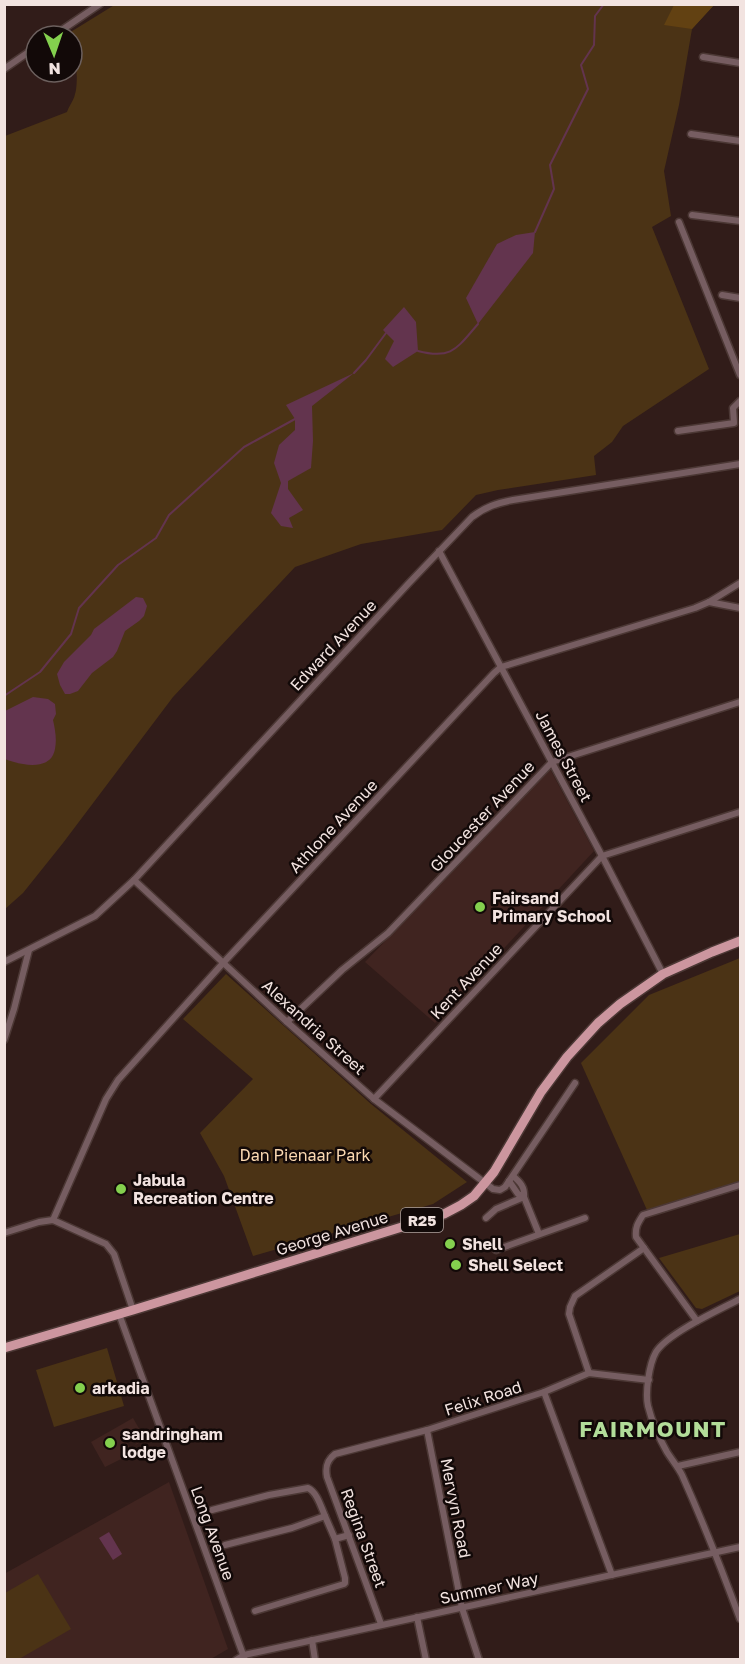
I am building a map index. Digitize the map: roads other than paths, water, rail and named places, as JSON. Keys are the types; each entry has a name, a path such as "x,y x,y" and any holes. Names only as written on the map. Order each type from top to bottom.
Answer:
{"main road":[{"name":"George Avenue","path":"4,1348 444,1214 461,1205 474,1196 494,1172 541,1092 582,1038 620,1004 663,974 741,941"}],"street":[{"path":"71,24 100,4"},
{"path":"4,69 24,55"},
{"path":"703,57 741,63"},
{"path":"691,135 741,141"},
{"path":"692,215 741,221"},
{"path":"679,222 741,375"},
{"path":"722,295 741,298"},
{"path":"678,431 734,423 733,408 741,401"},
{"name":"Edward Avenue","path":"4,962 95,916 134,880 439,551 472,517 482,510 492,505 741,464"},
{"name":"James Street","path":"439,551 663,974"},
{"name":"Athlone Avenue","path":"53,1220 113,1085 224,962 501,667 709,602 741,583"},
{"path":"709,602 741,608"},
{"name":"Gloucester Avenue","path":"287,1022 342,970 396,926 552,762 741,702"},
{"name":"Kent Avenue","path":"374,1099 602,856 741,812"},
{"name":"Alexandria Street","path":"134,880 374,1099 486,1183"},
{"path":"4,1040 29,950"},
{"path":"486,1183 493,1189 500,1190 505,1187 575,1083"},
{"path":"511,1178 522,1185 525,1191 524,1197 539,1234"},
{"path":"697,1321 636,1237 637,1223 643,1215 741,1185"},
{"path":"486,1218 503,1206 524,1197"},
{"path":"496,1250 585,1218"},
{"path":"4,1233 53,1220 102,1242 114,1254 133,1310"},
{"path":"589,1373 569,1314 571,1302 575,1296 644,1248"},
{"path":"741,1299 697,1321 657,1350 649,1380 648,1403 653,1423 665,1448 678,1467 741,1619"},
{"name":"Long Avenue","path":"119,1314 244,1657"},
{"name":"Felix Road","path":"328,1461 335,1454 427,1430 544,1392 589,1373 649,1380"},
{"path":"544,1392 612,1575"},
{"name":"Mervyn Road","path":"427,1430 462,1608 479,1659"},
{"path":"678,1467 741,1452"},
{"name":"Regina Street","path":"328,1461 327,1476 381,1624"},
{"path":"212,1510 268,1495 308,1488 313,1491 335,1539 345,1578 344,1584 255,1611"},
{"path":"225,1545 292,1528 325,1516"},
{"path":"335,1539 349,1535"},
{"name":"Summer Way","path":"236,1659 381,1624 741,1547"},
{"path":"417,1617 426,1659"},
{"path":"312,1640 315,1659"}],"waterway":[{"path":"535,232 554,189 550,165 588,89 581,65 594,45 595,16 604,4"},
{"path":"418,351 439,354 453,350 478,324"},
{"path":"354,373 386,333"},
{"path":"4,696 40,672 71,634 79,608 118,565 156,538 169,515 244,447 295,419"}],"place":[{"name":"Fairsand Primary School","path":"480,907"},
{"name":"Jabula Recreation Centre","path":"121,1189"},
{"name":"Shell","path":"450,1244"},
{"name":"Shell Select","path":"456,1265"},
{"name":"arkadia","path":"80,1388"},
{"name":"sandringham lodge","path":"110,1443"}],"district":[{"name":"FAIRMOUNT","path":"653,1428"}],"park label":[{"name":"Dan Pienaar Park","path":"305,1155"}]}
